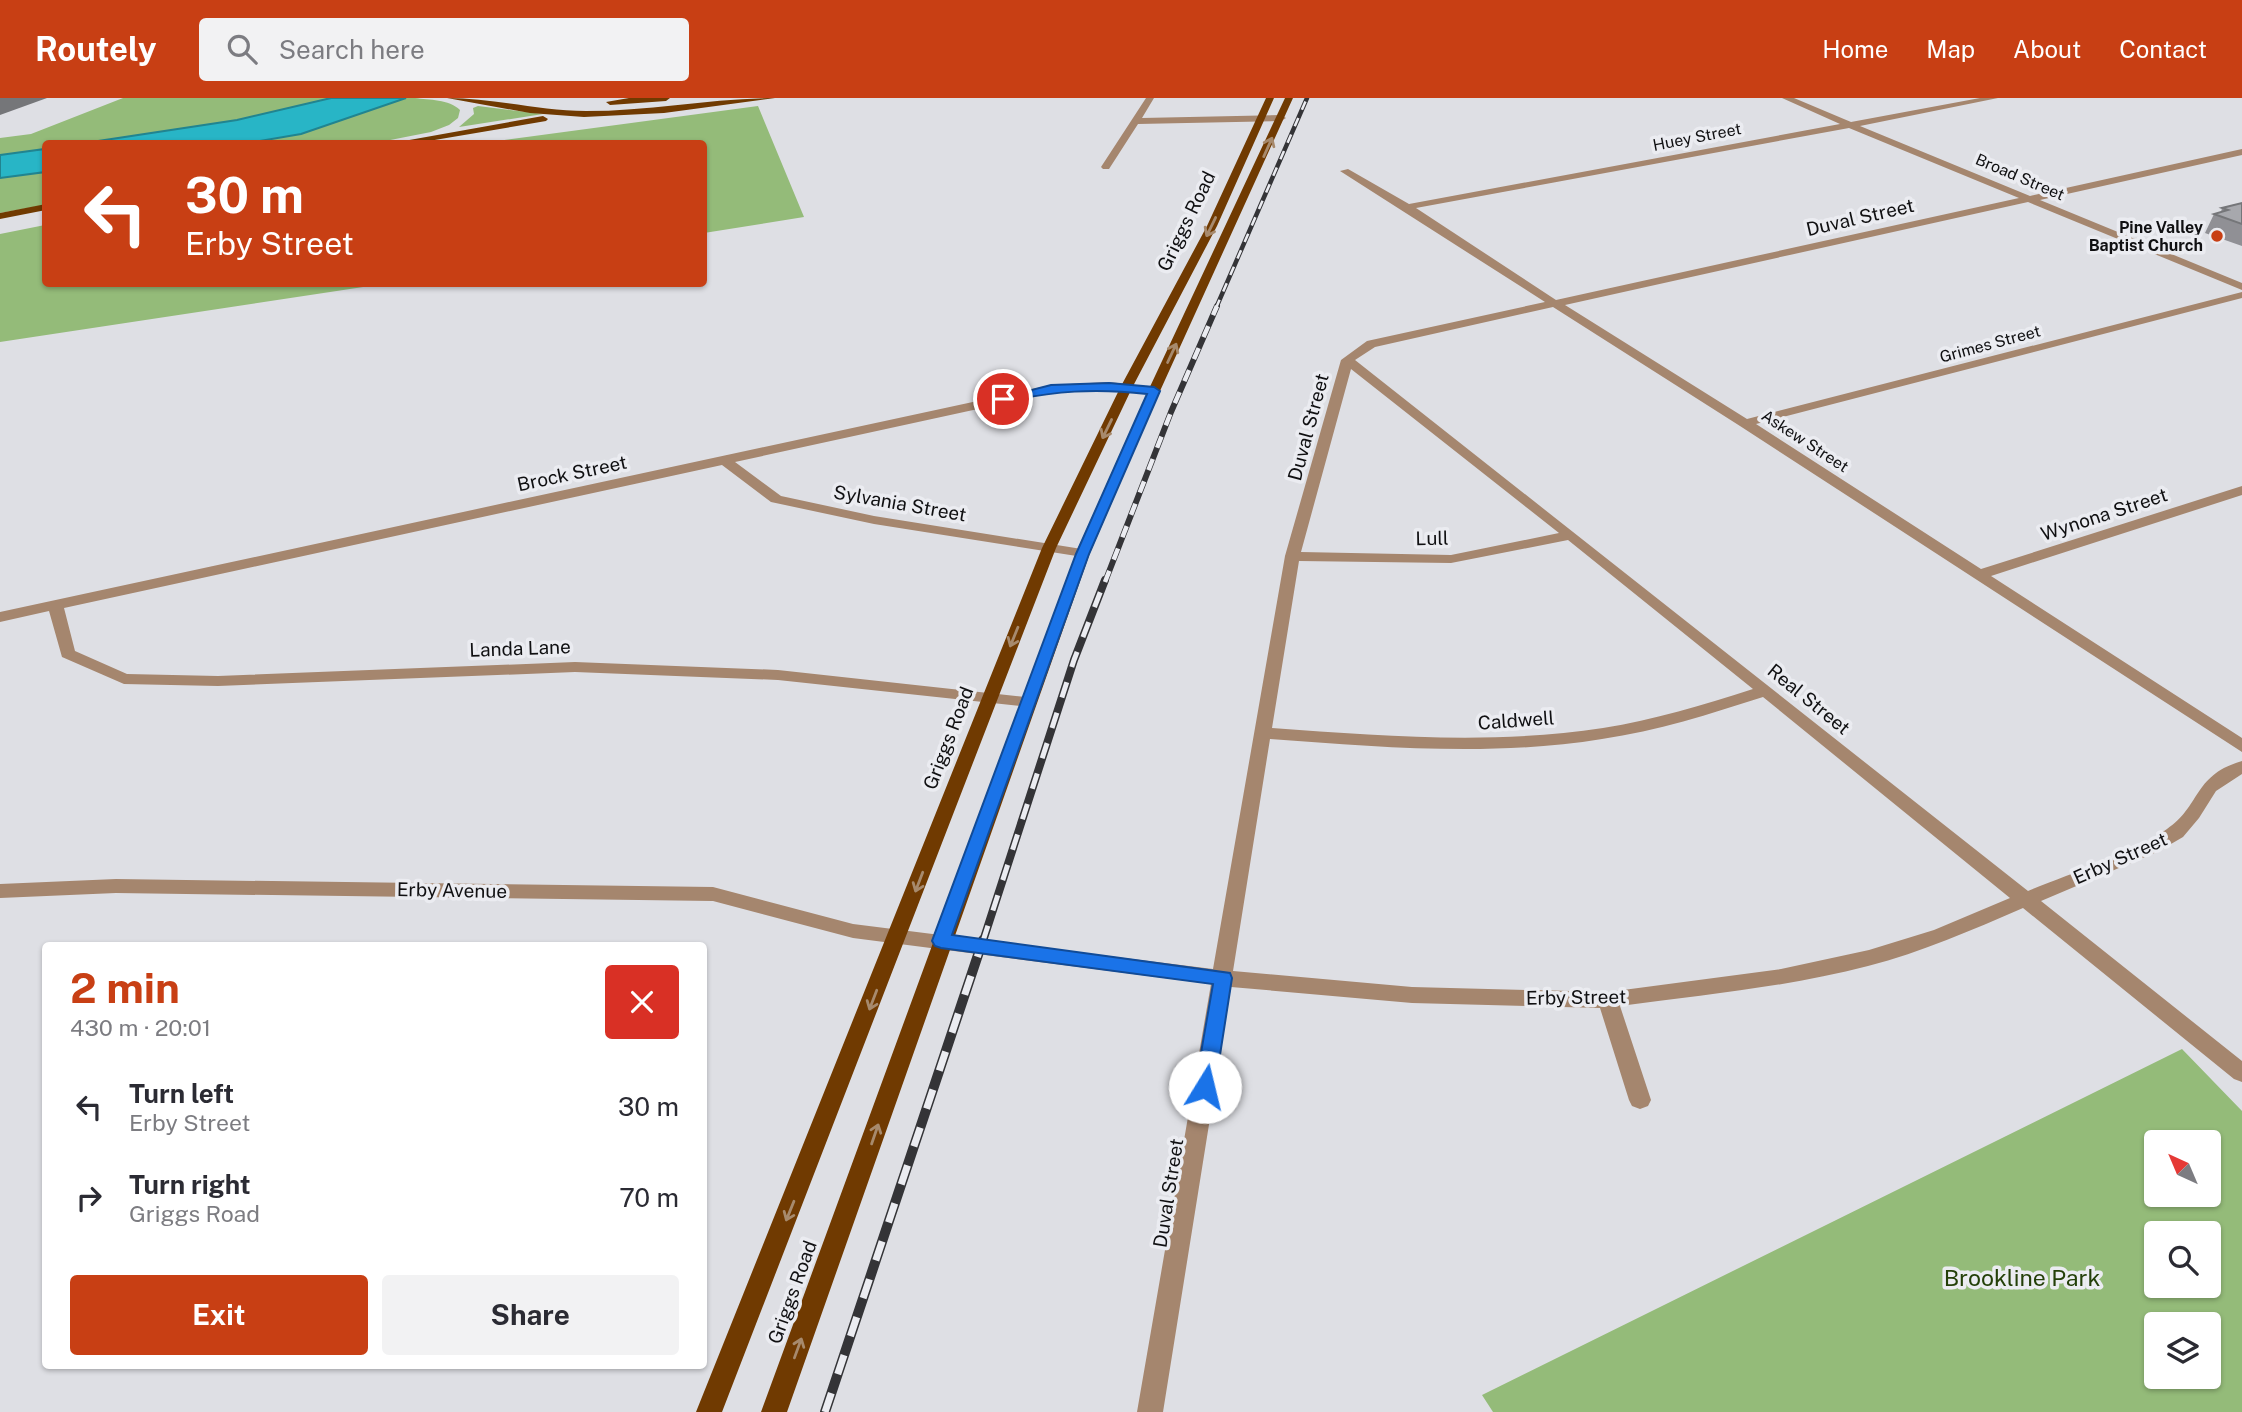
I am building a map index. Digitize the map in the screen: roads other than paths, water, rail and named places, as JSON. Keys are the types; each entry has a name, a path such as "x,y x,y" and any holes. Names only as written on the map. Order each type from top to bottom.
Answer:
{"main road":[{"path":"602,102 669,98"},
{"path":"413,140 576,114 704,98"},
{"path":"560,124 716,101 771,98"},
{"name":"Griggs Road","path":"709,1412 1049,548 1126,388 1206,237 1270,98"},
{"name":"Griggs Road","path":"774,1412 861,1173 941,941 1083,554 1154,391 1290,98"},
{"path":"456,99 486,105 576,114 640,113"},
{"path":"456,99 561,102"},
{"path":"456,99 466,109"},
{"path":"413,140 443,132 458,124"},
{"path":"458,140 547,126"},
{"path":"0,216 42,208"},
{"path":"0,225 42,217"}],"street":[{"path":"1106,167 1150,98"},
{"name":"Broad Street","path":"1786,98 2242,287"},
{"name":"Huey Street","path":"1407,207 1993,98"},
{"path":"1135,121 1281,118"},
{"name":"Duval Street","path":"1150,1412 1292,556 1346,360 1371,344 2242,152"},
{"name":"Askew Street","path":"1345,171 1407,207 1745,423 2242,746"},
{"name":"Grimes Street","path":"1745,423 2242,295"},
{"name":"Real Street","path":"1346,360 1571,535 2242,1073"},
{"name":"Brock Street","path":"0,617 1051,388 1126,388 1154,391"},
{"name":"Sylvania Street","path":"723,459 776,499 874,520 1083,554"},
{"name":"Wynona Street","path":"1978,575 2242,490"},
{"name":"Lull","path":"1292,556 1451,559 1571,535"},
{"name":"Landa Lane","path":"55,605 68,654 124,679 218,681 575,667 778,675 1028,702"},
{"name":"Caldwell","path":"1264,733 1422,745 1494,744 1580,737 1641,726 1765,691"},
{"name":"Erby Street","path":"898,936 1223,978 1412,995 1608,1000 1781,976 1869,958 1941,934 2152,846 2176,832 2193,814 2209,787 2229,772 2242,767"},
{"name":"Erby Avenue","path":"0,891 116,886 713,894 853,931 898,936"},
{"path":"1608,1000 1640,1100"}],"water":[{"path":"331,98 406,98 301,134 266,140 105,140 237,120"},
{"path":"42,149 42,172 0,178 0,155"}],"railway":[{"path":"1216,308 1307,98"},
{"path":"1105,582 1171,412 1217,306"},
{"path":"983,941 1074,660 1105,580"},
{"path":"825,1412 983,940"}],"place":[{"name":"Pine Valley Baptist Church","path":"2217,236"}],"park label":[{"name":"Brookline Park","path":"2022,1277"}]}
